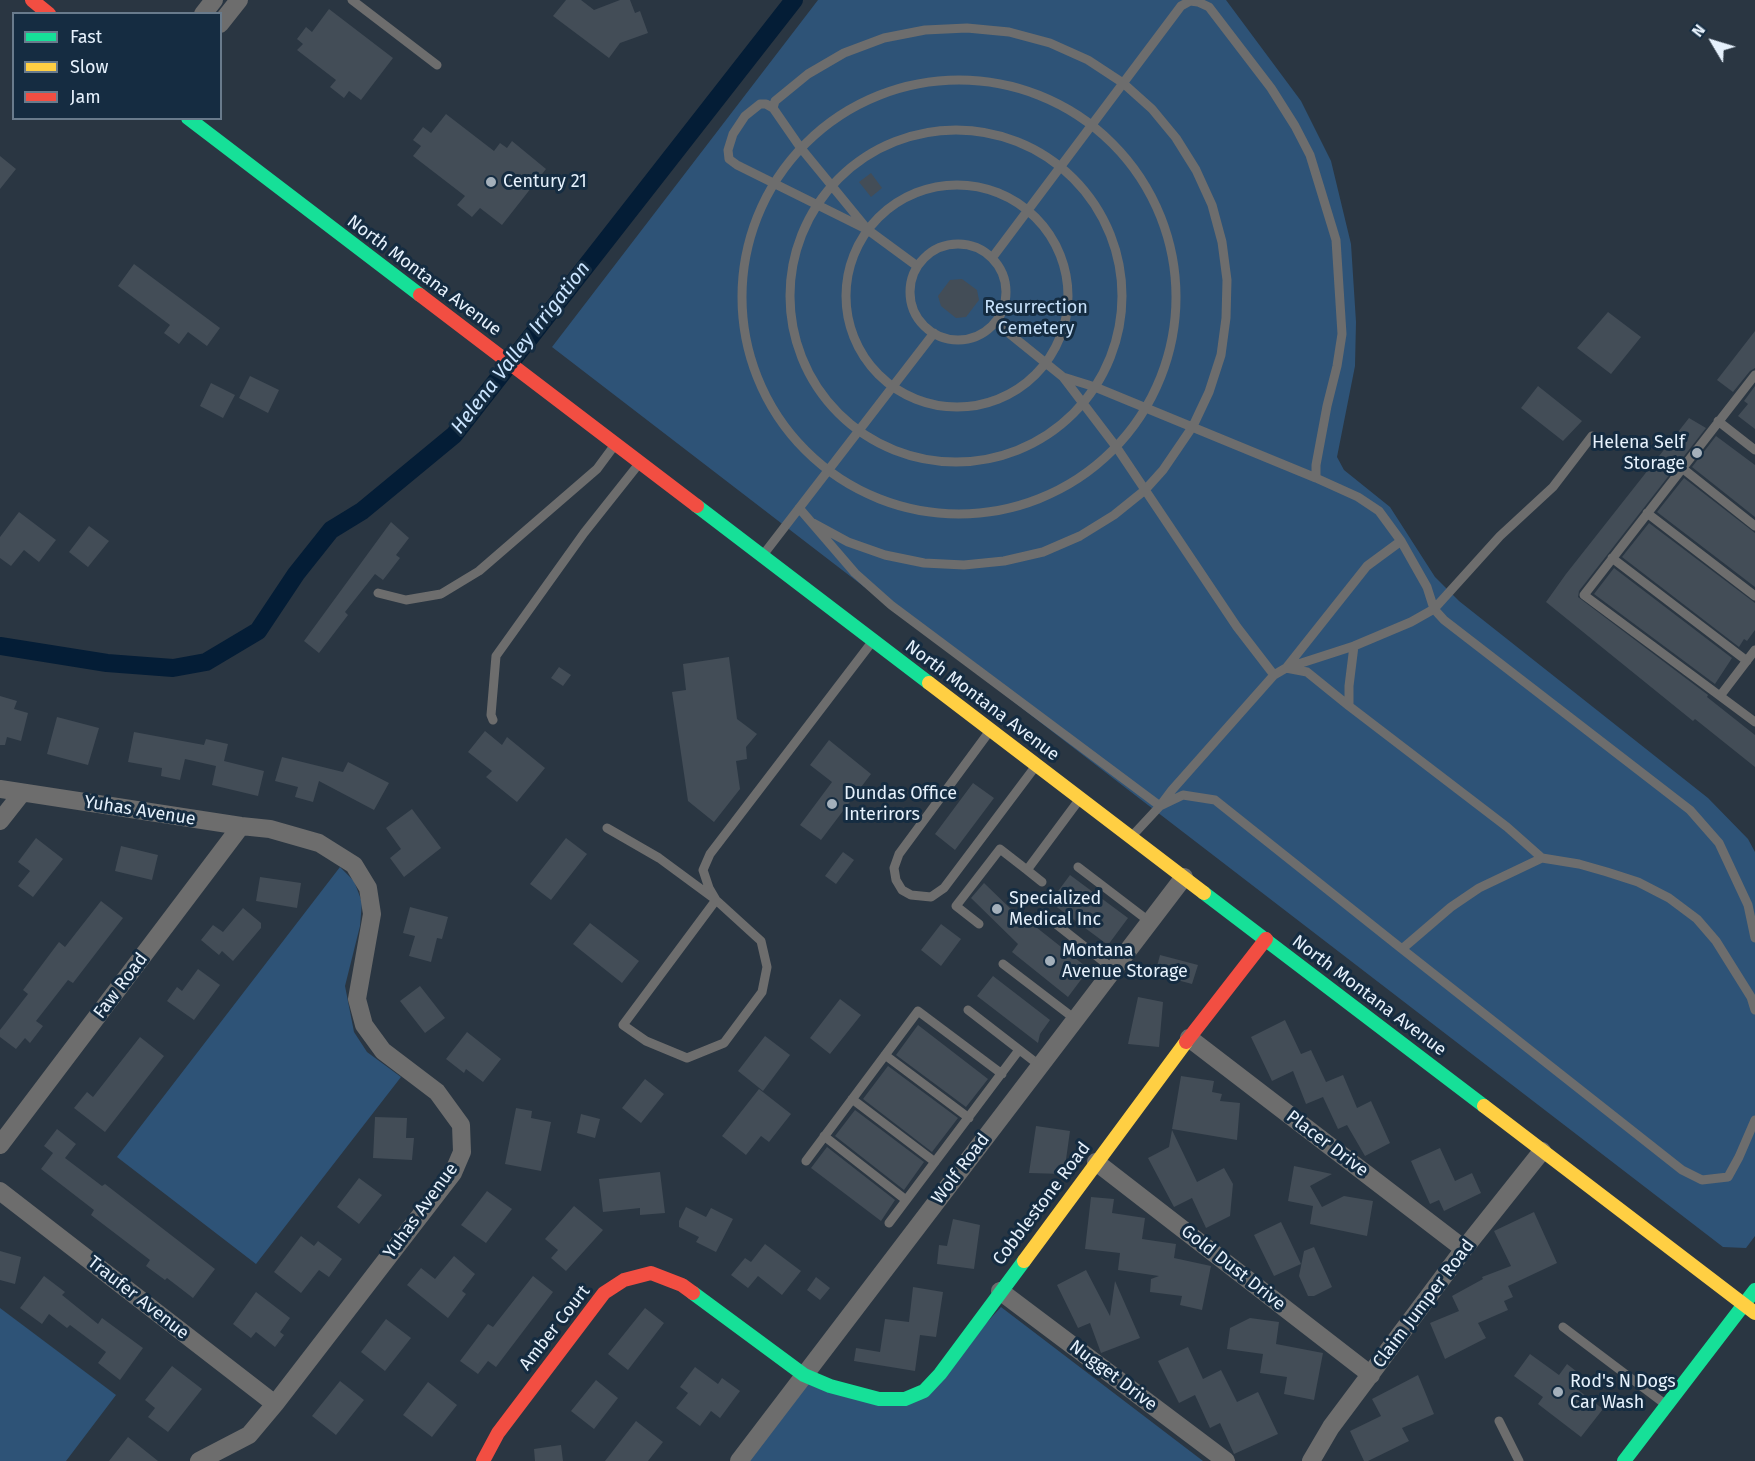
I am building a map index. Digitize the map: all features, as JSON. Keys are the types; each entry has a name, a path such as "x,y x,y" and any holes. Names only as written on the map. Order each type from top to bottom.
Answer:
{"main road":[{"path":"32,0 47,12"},
{"name":"North Montana Avenue","path":"191,120 1749,1309"},
{"name":"Cobblestone Road","path":"804,1375 830,1386 879,1399 905,1399 924,1391 940,1374 1096,1162 1266,939"},
{"name":"Amber Court","path":"483,1461 498,1433 604,1293 624,1280 651,1273 682,1285 804,1375"},
{"path":"1624,1461 1749,1309 1755,1290"}],"street":[{"path":"205,12 214,0"},
{"path":"222,21 239,0"},
{"name":"Yuhas Avenue","path":"0,789 294,834 319,843 354,865 368,888 372,914 357,999 364,1024 383,1052 436,1092 461,1125 462,1152 453,1173 275,1404 249,1435 199,1461"},
{"path":"0,821 22,793"},
{"name":"Faw Road","path":"0,1145 241,826"},
{"name":"Wolf Road","path":"739,1461 1184,877"},
{"name":"Placer Drive","path":"1189,1038 1464,1249"},
{"name":"Claim Jumper Road","path":"1311,1461 1331,1427 1464,1249 1542,1151"},
{"name":"Gold Dust Drive","path":"1096,1162 1371,1375"},
{"name":"Traufer Avenue","path":"0,1191 275,1404"},
{"name":"Nugget Drive","path":"1000,1291 1226,1461"}],"lane":[{"path":"352,0 437,64"},
{"path":"992,258 1181,6 1190,1 1209,7 1271,88 1295,126 1310,156 1336,240 1342,334 1316,465 1316,478"},
{"path":"773,108 775,101 808,74 844,53 884,38 925,30 967,27 1009,32 1050,43 1078,56 1123,83 1152,109 1176,138 1196,170 1212,205 1222,242 1227,280 1226,318 1221,355 1209,392 1193,426 1179,449 1145,490 1114,515 1080,536 1043,552 1004,561 964,565 924,563 885,555 848,542 813,523"},
{"path":"945,79 998,82 1048,98 1094,124 1126,156 1151,193 1169,234 1177,279 1176,324 1166,368 1146,407 1117,448 1082,477 1042,499 999,512 953,515 909,509 866,494 827,471 798,444 774,412 756,376 745,337 741,297 745,257 756,219 772,183 800,147 825,123 893,89 945,79"},
{"path":"868,230 800,147 773,108 760,104 751,110 732,134 728,150 729,159 772,183 868,230 917,266"},
{"path":"946,131 992,134 1036,151 1060,168 1089,196 1101,216 1111,237 1121,282 1122,306 1113,351 1095,387 1082,404 1061,425 1044,437 1025,447 985,460 954,462 923,459 884,446 858,431 833,408 809,374 795,335 791,315 792,273 803,232 818,205 859,162 901,140 923,134 946,131"},
{"path":"967,185 989,189 1010,198 1028,210 1048,231 1061,255 1068,283 1068,311 1060,338 1046,363 1026,384 1002,398 974,406 945,407 918,400 892,387 871,367 855,342 847,313 847,284 854,255 868,230 884,213 902,200 922,190 944,186 967,185"},
{"path":"953,244 980,249 992,258 1005,282 1006,296 995,322 973,338 960,340 946,339 922,324 914,310 910,296 910,280 917,266 927,255 953,244"},
{"path":"995,322 1063,376 1146,407 1316,478 1358,497 1379,511 1401,542 1427,587 1434,609 1690,810 1719,843 1748,905 1755,938"},
{"path":"762,556 934,333"},
{"path":"1755,375 1584,595 1755,722"},
{"path":"1063,376 1117,448 1237,627 1274,675"},
{"path":"1718,421 1755,450"},
{"path":"1131,837 1274,675 1286,668 1354,646 1411,622 1434,609 1500,536 1553,487 1592,436"},
{"path":"378,593 406,600 441,594 479,572 597,469 615,444"},
{"path":"493,720 496,656 584,533 640,463"},
{"path":"1682,468 1755,526"},
{"path":"799,508 855,573 891,605 1160,806"},
{"path":"1647,513 1755,596"},
{"path":"1286,668 1366,566 1401,542"},
{"path":"1612,558 1747,661"},
{"path":"716,900 703,870 710,854 873,640"},
{"path":"1349,706 1354,646"},
{"path":"1720,696 1755,650"},
{"path":"1286,668 1307,672 1507,827 1542,858 1579,864 1608,872 1638,882 1669,898 1697,919 1716,941 1751,997 1755,1010"},
{"path":"990,730 899,854 894,868 896,880 902,890 920,897 931,897 944,888 1036,765"},
{"path":"1160,806 1183,795 1215,800 1682,1170 1702,1180 1728,1177 1755,1120"},
{"path":"1027,870 1081,799"},
{"path":"607,828 660,858 716,900 761,941 767,967 762,992 724,1043 687,1058 646,1041 623,1025 716,900"},
{"path":"979,924 956,906 1000,849 1042,882"},
{"path":"1402,949 1451,907 1479,888 1542,858"},
{"path":"1078,867 1150,921"},
{"path":"1042,913 1113,969"},
{"path":"1003,964 1075,1019"},
{"path":"968,1010 1039,1065"},
{"path":"806,1161 918,1011 1002,1074"},
{"path":"889,1223 1020,1050"},
{"path":"885,1055 969,1118"},
{"path":"852,1099 935,1162"},
{"path":"824,1136 906,1200"},
{"path":"1563,1327 1667,1406"},
{"path":"1499,1421 1519,1461"}],"green space":[{"name":"Resurrection Cemetery","path":"818,0 1226,0 1301,101 1331,161 1351,244 1356,322 1355,366 1337,457 1344,470 1390,507 1435,577 1459,601 1708,798 1748,839 1755,852 1755,1236 1746,1248 1723,1247 552,347"},
{"path":"340,867 354,881 362,902 360,926 345,986 354,1032 367,1052 401,1077 256,1264 117,1157"},
{"path":"1001,1307 1203,1461 736,1461 804,1375 879,1399 924,1391"},
{"path":"0,1308 116,1395 66,1461 0,1461"}],"building":[{"path":"566,0 581,0 594,10 620,0 630,0 635,13 640,11 648,33 620,43 609,58 553,16"},
{"path":"329,9 393,58 361,100 349,91 344,98 330,87 336,80 297,50 303,44 297,39 306,27 312,32"},
{"name":"Century 21","path":"446,114 494,151 500,143 507,148 512,141 546,169 502,225 480,208 472,217 457,205 465,196 413,156 421,146 413,140 423,127 431,133"},
{"path":"0,156 16,169 0,189"},
{"path":"871,173 882,188 871,197 859,182"},
{"path":"134,264 220,328 207,346 188,332 179,344 164,333 170,325 118,286"},
{"path":"962,279 977,290 979,300 966,317 956,318 941,306 938,296 950,280"},
{"path":"1608,312 1641,337 1611,374 1577,348"},
{"path":"1755,331 1755,368 1733,392 1717,380"},
{"path":"250,376 279,390 268,413 239,398"},
{"path":"211,383 235,395 223,418 200,406"},
{"path":"1538,386 1582,421 1563,441 1521,408"},
{"path":"1755,386 1755,429 1738,416 1748,404 1744,401"},
{"path":"1689,418 1706,428 1579,591 1578,597 1708,695 1707,697 1755,735 1755,767 1695,719 1693,721 1546,602"},
{"path":"1716,436 1755,465 1755,517 1692,467"},
{"path":"1684,478 1755,533 1755,587 1657,512"},
{"path":"19,512 56,540 39,562 24,550 11,566 0,558 0,537"},
{"path":"391,522 409,538 396,555 400,558 383,580 375,574 345,612 348,615 319,653 304,641"},
{"path":"1649,523 1755,603 1755,630 1747,641 1744,639 1739,647 1622,557"},
{"path":"89,526 109,541 88,567 69,552"},
{"path":"1614,568 1732,658 1715,684 1594,594"},
{"path":"729,657 737,719 757,734 746,747 747,759 736,761 740,789 714,822 688,801 672,692 686,690 683,664"},
{"path":"559,667 571,675 563,686 551,678"},
{"path":"0,696 17,701 14,709 28,713 21,741 7,737 5,745 0,745"},
{"path":"57,717 99,728 88,765 47,754"},
{"path":"485,731 502,745 507,737 545,768 517,802 486,777 492,771 468,752"},
{"path":"134,732 204,745 206,739 228,744 224,761 264,771 258,796 212,785 216,766 185,759 180,780 161,776 162,768 128,762"},
{"name":"Dundas Office Interirors","path":"829,740 871,774 821,840 800,825 832,782 810,765"},
{"path":"282,757 343,772 348,762 389,783 374,810 319,781 313,802 295,797 298,787 275,781"},
{"path":"973,783 994,798 955,850 935,834"},
{"path":"412,809 441,848 404,877 390,858 401,849 386,828"},
{"path":"36,838 63,859 33,897 18,886 30,871 18,862"},
{"path":"566,838 587,854 551,900 530,884"},
{"path":"121,846 158,855 152,880 115,871"},
{"path":"843,852 854,860 836,884 825,876"},
{"path":"1070,875 1128,918 1108,945 1050,902"},
{"path":"260,877 301,883 297,908 256,901"},
{"name":"Montana Avenue Storage","path":"984,883 1016,914 1017,912 1089,969 1068,997 1012,952 1018,944 971,898"},
{"path":"101,901 123,918 73,983 68,980 36,1021 43,1026 30,1043 25,1038 16,1049 0,1037 0,1030 28,994 23,990 59,942 65,947"},
{"path":"410,907 448,917 442,939 437,938 431,962 409,956 415,936 403,933"},
{"path":"243,908 261,923 261,928 233,961 222,951 219,955 201,940 213,925 223,932"},
{"path":"590,923 639,961 622,983 573,944"},
{"path":"941,924 961,939 941,966 921,950"},
{"path":"1160,955 1198,965 1192,984 1155,974"},
{"path":"198,969 220,985 194,1020 167,1001 177,987 182,991"},
{"path":"993,976 1050,1020 1040,1034 1038,1043 977,996"},
{"path":"420,986 445,1018 425,1033 400,1001"},
{"path":"1138,997 1163,1002 1159,1047 1128,1044"},
{"path":"840,999 861,1015 830,1054 810,1038"},
{"path":"1285,1020 1301,1054 1311,1050 1326,1082 1343,1075 1357,1108 1371,1101 1390,1143 1365,1156 1347,1125 1338,1129 1323,1097 1306,1104 1293,1071 1272,1081 1251,1037"},
{"path":"918,1025 988,1079 966,1107 896,1055"},
{"path":"467,1032 501,1059 483,1082 466,1069 464,1073 446,1059"},
{"path":"765,1036 790,1055 763,1091 738,1071"},
{"path":"140,1037 164,1056 105,1132 74,1108 87,1092 93,1097"},
{"path":"888,1066 958,1118 932,1152 863,1099"},
{"path":"1181,1076 1214,1081 1212,1092 1222,1094 1220,1101 1240,1103 1237,1140 1172,1129"},
{"path":"645,1079 664,1094 641,1123 622,1108"},
{"path":"759,1089 791,1114 769,1142 761,1136 746,1155 722,1136"},
{"path":"516,1108 532,1111 531,1118 551,1122 541,1171 505,1164"},
{"path":"855,1110 924,1162 904,1190 835,1136"},
{"path":"581,1114 600,1119 595,1138 577,1133"},
{"path":"375,1117 407,1118 406,1138 414,1138 412,1160 373,1158"},
{"path":"1036,1126 1070,1131 1064,1174 1029,1173"},
{"path":"57,1129 76,1144 65,1158 102,1186 105,1184 215,1269 193,1298 167,1278 165,1280 146,1266 150,1260 91,1215 94,1210 41,1169 53,1153 44,1146"},
{"path":"1172,1130 1197,1182 1224,1168 1233,1184 1230,1216 1206,1228 1192,1198 1174,1207 1148,1158 1169,1147"},
{"path":"827,1147 895,1200 881,1221 811,1168"},
{"path":"1440,1148 1455,1181 1472,1173 1481,1193 1444,1211 1439,1200 1430,1204 1411,1161"},
{"path":"1294,1166 1332,1174 1310,1186 1322,1207 1344,1196 1373,1201 1367,1236 1310,1224 1313,1206 1288,1201"},
{"path":"660,1172 665,1213 640,1215 640,1208 603,1212 599,1179"},
{"path":"359,1178 382,1195 359,1224 337,1207"},
{"path":"487,1191 512,1209 486,1243 461,1225"},
{"path":"1091,1197 1114,1199 1112,1213 1145,1218 1142,1239 1176,1244 1174,1258 1211,1266 1202,1310 1180,1305 1182,1296 1150,1292 1151,1279 1159,1276 1118,1270 1120,1253 1085,1249"},
{"path":"574,1206 603,1230 566,1271 551,1258 558,1250 545,1239"},
{"path":"686,1207 706,1217 711,1208 733,1219 716,1252 696,1242 699,1237 679,1227 679,1221"},
{"path":"1534,1212 1557,1263 1508,1286 1513,1297 1504,1301 1508,1310 1478,1323 1486,1338 1445,1359 1430,1323 1459,1311 1452,1296 1483,1279 1482,1277 1511,1266 1494,1231"},
{"path":"953,1219 980,1225 974,1269 937,1264 939,1245 947,1246"},
{"path":"1281,1222 1301,1264 1274,1276 1254,1235"},
{"path":"301,1236 314,1246 318,1241 342,1259 329,1277 319,1270 301,1293 274,1272"},
{"path":"765,1244 801,1271 782,1295 758,1276 748,1288 731,1275 745,1258 751,1262"},
{"path":"1314,1247 1332,1287 1314,1296 1308,1296 1299,1276 1304,1251"},
{"path":"0,1251 21,1257 15,1284 0,1280"},
{"path":"454,1256 475,1274 462,1291 466,1294 448,1318 407,1285 421,1268 435,1279"},
{"path":"1086,1270 1110,1316 1115,1281 1140,1338 1101,1353 1090,1323 1078,1328 1057,1285"},
{"path":"44,1276 65,1292 62,1295 98,1324 102,1318 143,1348 120,1380 98,1363 106,1352 70,1325 67,1328 49,1314 42,1324 20,1308"},
{"path":"533,1276 553,1292 496,1367 488,1361 478,1374 460,1361 488,1324 493,1327"},
{"path":"816,1277 830,1288 820,1300 807,1290"},
{"path":"913,1287 943,1292 936,1337 920,1335 915,1371 854,1361 856,1348 880,1352 885,1319 909,1322"},
{"path":"256,1292 290,1318 280,1332 284,1335 275,1347 256,1332 251,1338 233,1324"},
{"path":"645,1308 664,1323 628,1370 608,1354"},
{"path":"1250,1318 1279,1322 1276,1344 1323,1353 1314,1400 1284,1394 1287,1377 1260,1373 1263,1354 1227,1349 1230,1328"},
{"path":"386,1319 411,1338 385,1371 361,1352"},
{"path":"1188,1347 1203,1379 1221,1370 1237,1402 1258,1392 1278,1434 1234,1454 1220,1423 1210,1428 1195,1395 1179,1403 1158,1361"},
{"name":"Rod's N Dogs Car Wash","path":"1530,1354 1559,1375 1567,1364 1581,1375 1573,1386 1603,1409 1581,1437 1538,1404 1543,1397 1514,1376"},
{"path":"172,1366 202,1389 168,1432 148,1417 155,1408 145,1400"},
{"path":"695,1367 718,1384 722,1378 740,1391 720,1418 711,1411 700,1426 676,1408 688,1393 680,1387"},
{"path":"1418,1375 1434,1414 1402,1428 1409,1441 1364,1461 1350,1431 1381,1416 1372,1399"},
{"path":"596,1380 618,1398 594,1429 571,1411"},
{"path":"340,1381 364,1400 336,1435 312,1416"},
{"path":"428,1382 457,1405 432,1437 403,1415"},
{"path":"636,1421 663,1442 648,1461 605,1461"},
{"path":"128,1437 158,1461 109,1461"},
{"path":"561,1445 563,1461 535,1461 534,1449"}],"waterway":[{"name":"Helena Valley Irrigation","path":"0,646 107,663 173,668 206,662 258,631 296,574 331,530 362,511 454,435 794,0"}],"traffic: fast":[{"path":"191,120 420,295"},
{"path":"697,506 929,683"},
{"path":"1204,893 1484,1106"},
{"path":"693,1293 804,1375 830,1386 879,1399 905,1399 924,1391 940,1374 1024,1261"},
{"path":"1624,1461 1755,1290"}],"traffic: slow":[{"path":"929,683 1204,893"},
{"path":"1024,1261 1186,1042"},
{"path":"1484,1106 1755,1313"}],"traffic: jam":[{"path":"32,0 47,12"},
{"path":"420,295 697,506"},
{"path":"1186,1042 1266,939"},
{"path":"483,1461 498,1433 604,1293 624,1280 651,1273 682,1285 693,1293"}],"place":[{"name":"Century 21","path":"491,182"},
{"name":"Helena Self Storage","path":"1697,453"},
{"name":"Dundas Office Interirors","path":"832,804"},
{"name":"Specialized Medical Inc","path":"997,909"},
{"name":"Montana Avenue Storage","path":"1050,961"},
{"name":"Rod's N Dogs Car Wash","path":"1558,1392"}]}
